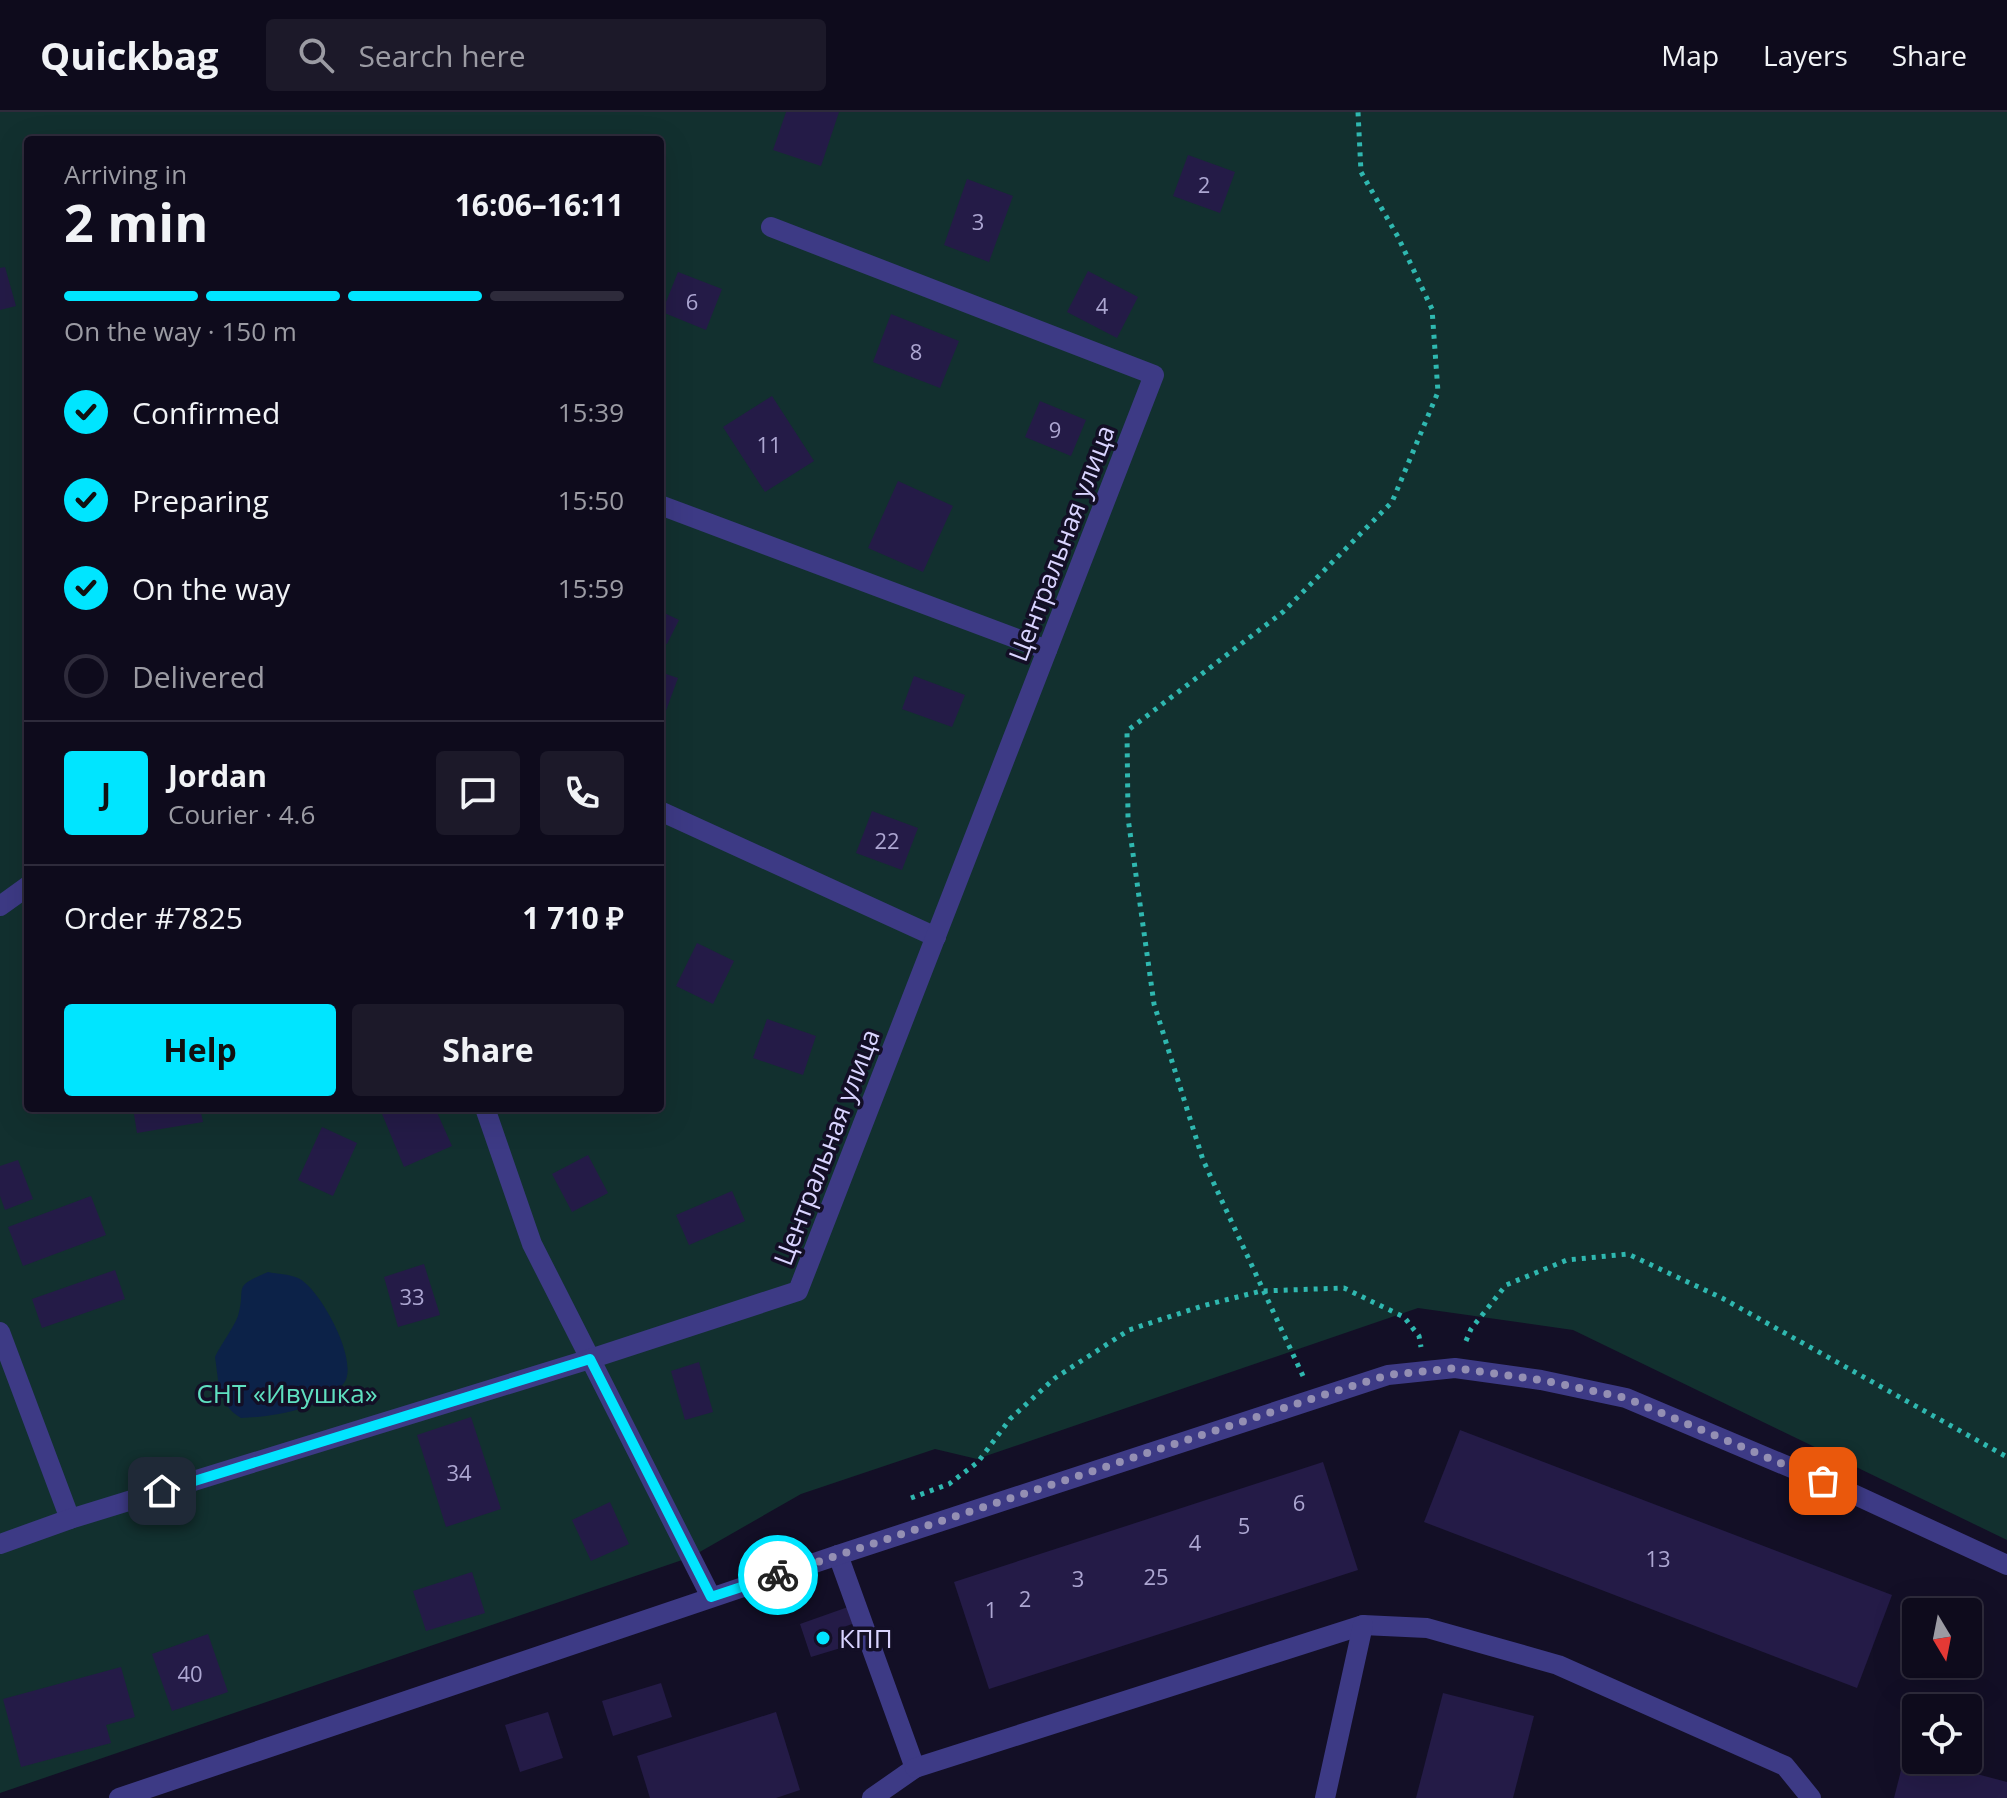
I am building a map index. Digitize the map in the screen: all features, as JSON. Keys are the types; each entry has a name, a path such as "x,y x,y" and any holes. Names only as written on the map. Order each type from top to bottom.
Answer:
{"street":[{"name":"Центральная улица","path":"0,1544 70,1519 590,1359 798,1291 1154,375 771,227"},
{"path":"664,506 1047,650"},
{"path":"664,813 936,937"},
{"path":"0,906 24,889"},
{"path":"486,1112 532,1244 711,1597"},
{"path":"0,1332 70,1519"},
{"path":"119,1798 711,1597 1388,1375 1455,1368 1541,1380 1626,1398 1851,1493 2007,1565"},
{"path":"838,1555 915,1768"},
{"path":"1325,1798 1363,1625"},
{"path":"872,1798 915,1768 1363,1625 1427,1628 1558,1665 1785,1766 1811,1798"}],"path":[{"path":"1314,1398 1261,1291 1203,1160 1154,1004 1128,818 1127,731 1283,612 1392,502 1438,392 1432,309 1398,237 1361,172 1358,112"},
{"path":"1455,1368 1471,1329 1506,1285 1567,1260 1628,1254 1722,1298 2007,1457"},
{"path":"909,1499 949,1484 978,1462 1010,1419 1055,1378 1129,1330 1202,1306 1261,1291 1344,1288 1404,1317 1419,1336"}],"green space":[{"name":"СНТ «Ивушка»","path":"0,112 2007,112 2007,1540 1573,1330 1418,1308 977,1459 935,1449 801,1494 691,1557 0,1793"}],"water":[{"path":"268,1272 298,1278 317,1296 342,1343 348,1373 335,1392 311,1405 267,1416 241,1418 223,1399 215,1357 238,1316 244,1285"}],"building":[{"path":"786,112 839,112 821,166 773,150"},
{"path":"1188,155 1235,172 1220,213 1173,196"},
{"path":"967,179 1013,196 989,262 944,245"},
{"path":"5,267 16,306 0,310 0,268"},
{"path":"1088,271 1138,297 1117,338 1067,312"},
{"path":"678,272 722,289 706,330 664,313"},
{"path":"891,314 959,341 940,388 873,362"},
{"path":"772,396 814,461 765,492 723,427"},
{"path":"1040,401 1086,420 1071,456 1025,437"},
{"path":"898,481 953,506 923,572 868,548"},
{"path":"664,613 679,620 667,644 664,643"},
{"path":"664,673 678,678 664,716"},
{"path":"914,676 965,695 952,727 902,709"},
{"path":"872,811 918,828 902,870 856,853"},
{"path":"697,943 734,961 713,1004 676,986"},
{"path":"767,1019 816,1036 803,1075 753,1058"},
{"path":"134,1112 201,1112 203,1122 137,1133"},
{"path":"381,1112 437,1112 452,1146 404,1167"},
{"path":"322,1127 357,1143 333,1196 298,1180"},
{"path":"588,1155 608,1193 572,1212 552,1174"},
{"path":"18,1160 33,1199 5,1210 0,1196 0,1166"},
{"path":"732,1191 745,1221 689,1245 676,1215"},
{"path":"91,1196 106,1235 23,1266 8,1227"},
{"path":"424,1264 440,1315 398,1327 384,1277"},
{"path":"115,1270 125,1299 42,1328 32,1299"},
{"path":"699,1362 713,1412 685,1420 671,1371"},
{"path":"471,1417 501,1509 446,1527 417,1435"},
{"path":"1460,1430 1892,1595 1857,1688 1424,1522"},
{"path":"1323,1462 1358,1570 989,1689 954,1582"},
{"path":"610,1502 629,1544 591,1561 572,1520"},
{"path":"472,1572 485,1613 426,1631 413,1591"},
{"name":"КПП","path":"848,1607 855,1623 838,1629 844,1647 811,1657 800,1624"},
{"path":"208,1634 228,1692 172,1711 152,1654"},
{"path":"121,1667 135,1717 106,1725 111,1743 21,1767 3,1699"},
{"path":"661,1683 672,1717 613,1736 602,1701"},
{"path":"1443,1693 1534,1716 1513,1798 1416,1798"},
{"path":"548,1712 563,1758 520,1772 505,1725"},
{"path":"776,1712 800,1790 776,1798 650,1798 637,1756"},
{"path":"1902,1767 1902,1774 1977,1774 2007,1782 2007,1798 1894,1798"}],"way so far":[{"path":"778,1575 1314,1398 1388,1375 1426,1370 1455,1368 1541,1380 1626,1398 1823,1481"}],"place":[{"name":"КПП","path":"823,1638"}],"route":[{"path":"162,1491 590,1359 711,1597 778,1575"}]}
